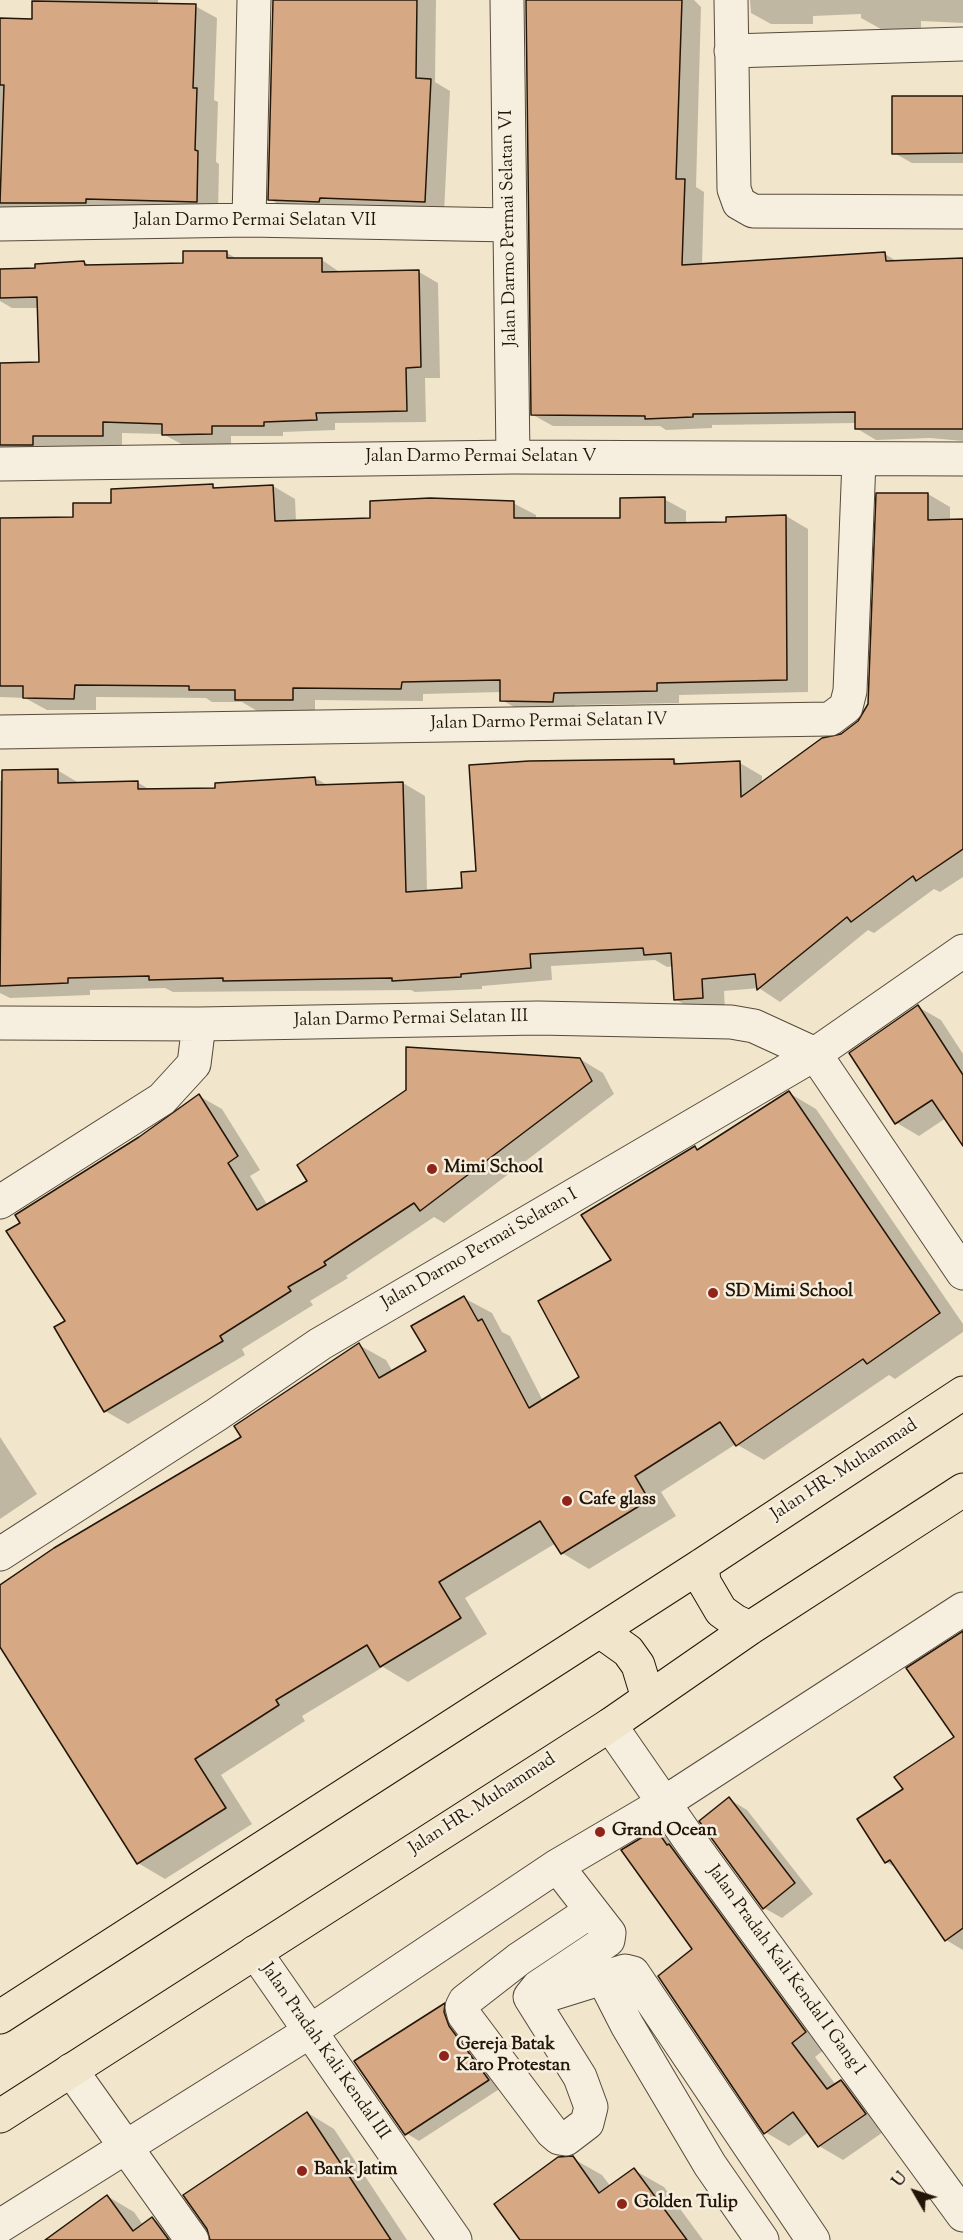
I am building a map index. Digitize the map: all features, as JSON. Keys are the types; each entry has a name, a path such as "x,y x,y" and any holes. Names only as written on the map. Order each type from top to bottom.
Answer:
{"main road":[{"name":"Jalan HR. Muhammad","path":"0,2017 702,1565 963,1393"},
{"name":"Jalan HR. Muhammad","path":"0,2116 610,1725 750,1628 963,1490"},
{"path":"702,1565 704,1582 721,1611 750,1628"},
{"path":"600,1631 628,1651 638,1665 648,1698"}],"street":[{"path":"249,220 254,0"},
{"name":"Jalan Darmo Permai Selatan VI","path":"507,0 513,457"},
{"path":"731,0 734,189 740,203 753,211 963,212"},
{"path":"731,51 963,44"},
{"name":"Jalan Darmo Permai Selatan VII","path":"0,224 249,220 510,225"},
{"name":"Jalan Darmo Permai Selatan V","path":"0,464 513,457 963,459"},
{"name":"Jalan Darmo Permai Selatan IV","path":"0,732 830,719 846,707 850,691 859,460"},
{"name":"Jalan Darmo Permai Selatan I","path":"0,1554 320,1344 815,1054 963,951"},
{"name":"Jalan Darmo Permai Selatan III","path":"0,1023 199,1024 538,1018 730,1022 754,1026 815,1054"},
{"path":"0,1202 162,1099 194,1064 199,1024"},
{"path":"815,1054 963,1273"},
{"path":"0,2226 309,2032 557,1866 664,1803 963,1609"},
{"name":"Jalan Pradah Kali Kendal I Gang I","path":"610,1725 963,2215"},
{"path":"557,1866 609,1933 608,1940 538,1987 530,1997 580,2077 591,2107 587,2122 566,2139 552,2132 464,2015 462,2007 465,2001 519,1959 591,1911"},
{"name":"Jalan Pradah Kali Kendal III","path":"255,1952 454,2240"},
{"path":"519,1959 538,1987 551,1994 625,1971 635,1976 813,2240"},
{"path":"603,1978 627,2025 710,2165 762,2240"},
{"path":"70,2070 192,2240"}],"building":[{"path":"273,0 417,0 416,78 431,79 425,202 320,198 319,202 268,200"},
{"path":"526,0 682,0 676,179 685,179 682,265 885,252 886,261 963,258 963,429 855,429 855,412 693,414 693,417 645,419 645,416 531,415"},
{"path":"32,1 196,4 193,88 197,88 195,150 198,151 197,202 86,199 86,203 0,203 4,85 0,85 0,18 32,19"},
{"path":"892,96 963,96 963,153 892,154"},
{"path":"183,251 227,251 227,258 322,258 322,272 419,270 421,367 406,368 407,411 316,413 317,420 264,422 264,426 212,426 212,434 162,435 162,424 103,422 103,436 33,436 33,445 0,445 0,363 39,362 37,297 0,298 0,269 35,268 35,264 84,261 85,265 183,263"},
{"path":"213,484 213,488 273,485 275,521 370,518 370,501 430,498 514,501 514,518 620,518 620,498 665,497 665,523 726,522 726,517 786,515 787,680 657,683 657,691 554,693 553,702 500,701 500,680 402,682 401,689 293,688 293,700 235,700 235,690 189,690 189,686 75,685 74,699 23,698 23,686 0,686 0,518 73,517 73,503 111,503 111,489"},
{"path":"876,493 928,493 928,520 963,519 963,849 916,881 913,876 851,922 847,917 757,990 755,974 702,979 703,998 674,1000 671,953 644,955 643,948 530,954 531,968 461,974 461,977 392,981 392,978 223,981 223,978 149,980 149,976 68,978 68,983 0,986 2,770 58,769 58,783 138,781 138,789 215,788 215,783 315,777 316,785 403,782 406,892 462,888 461,872 476,871 469,765 529,761 674,759 674,764 740,761 741,797 822,738 841,734 858,721 868,704"},
{"path":"918,1005 963,1075 963,1146 932,1100 895,1124 849,1053"},
{"path":"406,1047 580,1058 592,1081 420,1211 414,1203 324,1262 326,1265 288,1287 291,1291 220,1336 223,1341 104,1412 54,1327 65,1321 6,1231 20,1223 15,1215 139,1137 199,1094 238,1156 228,1163 257,1210 307,1181 297,1165 406,1090"},
{"path":"789,1091 940,1313 867,1364 863,1359 736,1446 720,1422 635,1476 649,1500 561,1554 540,1521 439,1582 461,1618 380,1667 367,1645 276,1700 279,1705 195,1759 226,1808 137,1864 0,1647 0,1585 54,1548 241,1437 234,1426 359,1343 379,1378 426,1351 411,1326 464,1296 478,1321 482,1319 529,1408 579,1377 538,1301 611,1260 581,1215 695,1146 697,1150"},
{"path":"963,1631 963,1928 945,1941 890,1860 885,1863 857,1819 903,1789 894,1777 954,1737 906,1668"},
{"path":"729,1797 795,1883 763,1909 699,1821"},
{"path":"656,1829 806,2032 792,2043 827,2089 841,2080 866,2114 818,2147 793,2112 764,2134 658,1976 692,1949 621,1850"},
{"path":"445,2003 444,2012 449,2026 489,2080 405,2135 354,2061"},
{"path":"307,2112 391,2240 210,2240 207,2229 183,2195"},
{"path":"573,2156 599,2193 634,2168 687,2240 520,2240 494,2204 558,2157"},
{"path":"107,2195 133,2231 152,2217 169,2240 45,2240"}],"place":[{"name":"Mimi School","path":"432,1169"},
{"name":"SD Mimi School","path":"713,1293"},
{"name":"Cafe glass","path":"567,1501"},
{"name":"Grand Ocean","path":"600,1832"},
{"name":"Gereja Batak Karo Protestan","path":"444,2056"},
{"name":"Bank Jatim","path":"302,2171"},
{"name":"Golden Tulip","path":"622,2204"}]}
